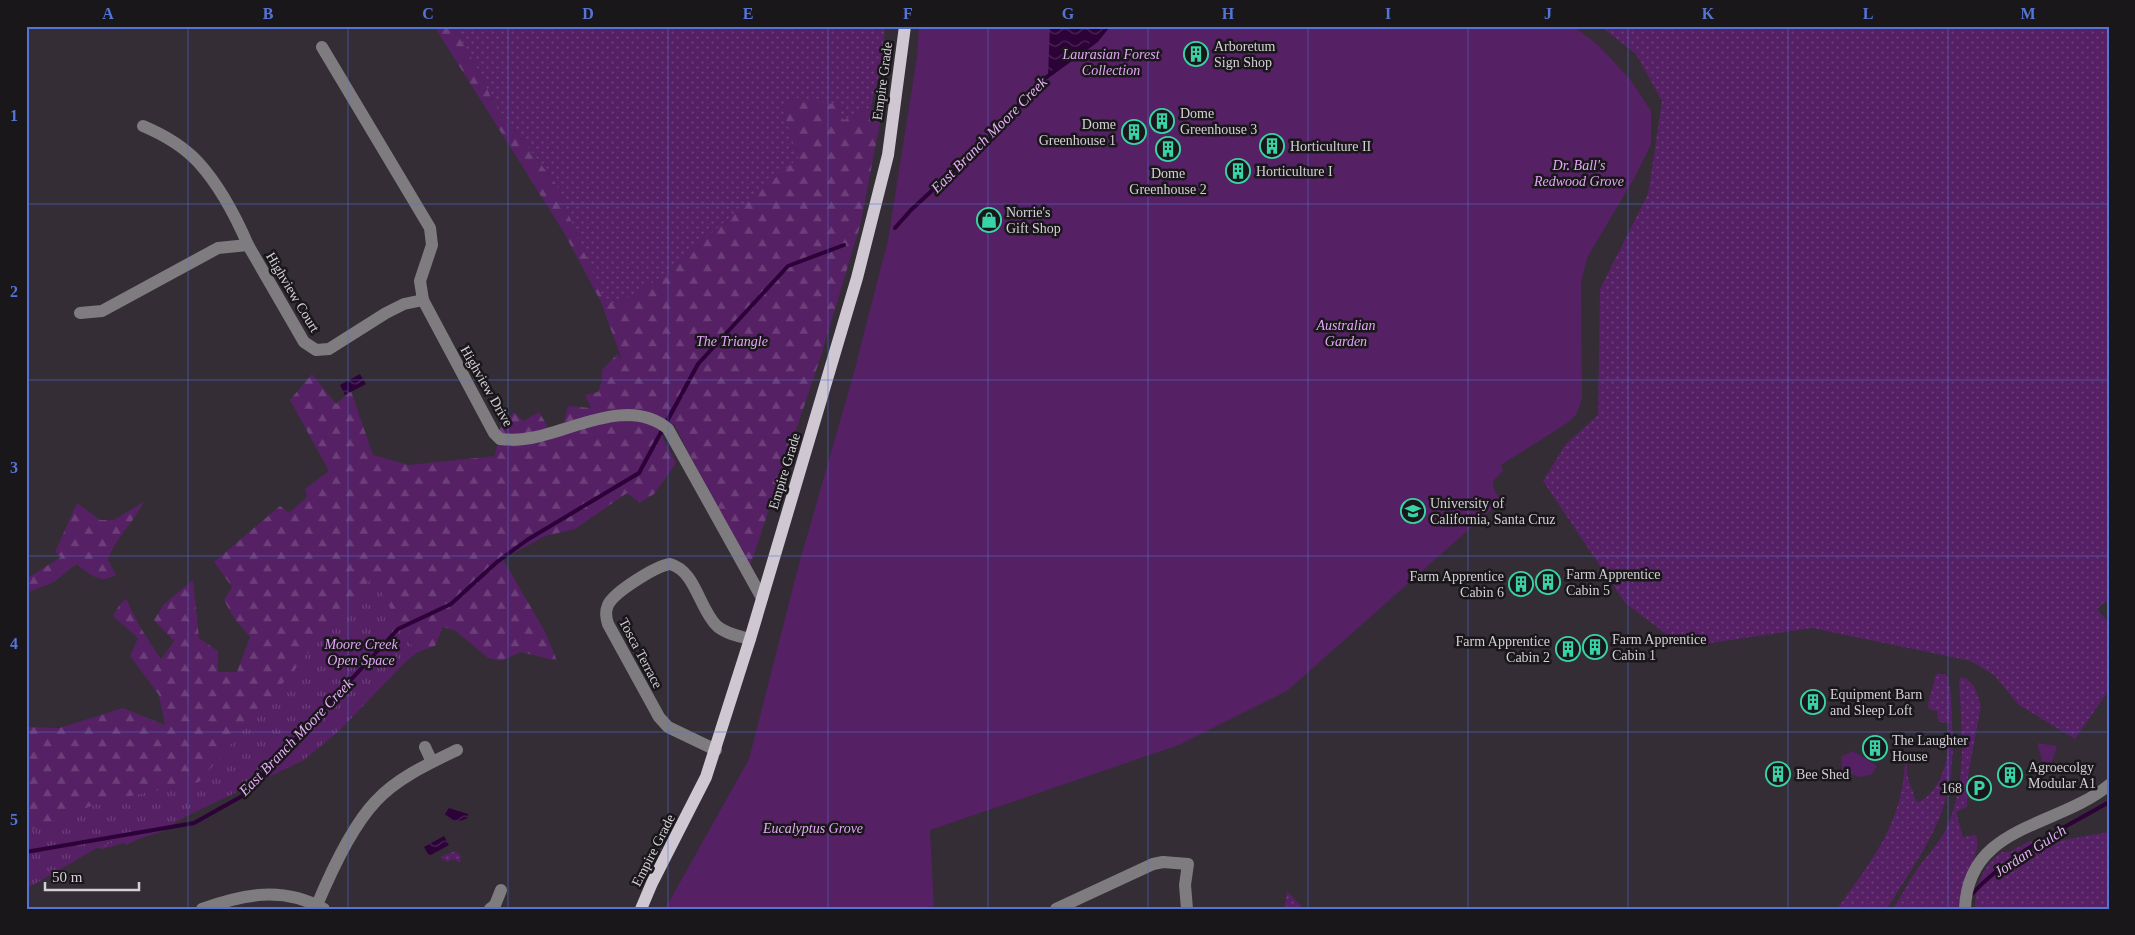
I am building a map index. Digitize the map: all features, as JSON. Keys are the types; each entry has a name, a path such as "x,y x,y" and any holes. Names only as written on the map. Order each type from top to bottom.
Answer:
{"main road":[{"name":"Empire Grade","path":"641,909 652,883 706,777 716,750 842,333 888,154 905,26"}],"street":[{"name":"Highview Drive","path":"322,48 430,228 432,245 420,281 423,300 487,421 500,439 531,438 611,415 651,420 668,429 762,598"},
{"name":"Highview Court","path":"143,126 161,134 198,162 230,208 248,245 304,342 316,350 330,349 386,313 404,304 423,300"},
{"name":"Highview Court","path":"80,313 102,311 218,248 248,245"},
{"name":"Tosca Terrace","path":"716,750 676,733 659,717 608,624 605,614 613,598 656,568 670,564 684,571 716,625 735,635 750,639"},
{"path":"425,747 432,762"},
{"path":"202,909 226,900 258,893 286,894 321,907 362,817 376,800 432,762 457,750"},
{"path":"1965,909 1967,890 1972,874 1990,848 2004,837 2063,812 2109,785"},
{"path":"1056,909 1101,890 1143,868 1163,862 1188,864 1185,885 1187,909"},
{"path":"490,909 495,905 501,890"}],"green space":[{"name":"The Triangle","path":"434,26 453,26 480,73 493,102 556,184 604,300 615,304 656,281 798,158 783,110 792,97 845,106 839,112 844,120 871,107 882,113 860,226 821,356 749,569 674,424 661,434 676,463 654,494 640,503 627,493 575,529 545,536 503,559 545,632 557,661 521,652 501,661 488,658 456,631 443,627 435,646 418,652 399,666 356,704 350,719 338,728 240,781 161,832 103,849 79,845 26,882 26,727 59,728 123,708 165,725 159,695 130,656 138,638 113,616 120,604 126,599 140,627 161,659 174,641 154,620 164,604 193,580 199,638 218,651 218,672 237,672 250,637 234,618 224,600 232,587 214,562 280,506 289,513 307,497 305,489 329,471 290,400 312,374 336,404 351,391 373,455 408,465 495,456 500,428 514,412 523,421 539,412 548,427 562,428 568,406 591,408 585,395 598,392 602,381 602,370 617,354 622,360 601,302 563,231"},
{"path":"453,26 885,26 882,63 871,107 844,120 839,111 845,107 783,110 799,158 664,276 619,305 604,301 556,184 493,102 480,73"},
{"path":"919,26 1573,26 1598,45 1630,79 1651,111 1651,144 1636,175 1587,258 1581,283 1582,399 1576,415 1566,424 1501,465 1503,471 1493,481 1494,489 1501,501 1287,691 1179,745 930,830 934,909 665,909 749,759 799,564 854,372 888,240 917,57"},
{"path":"1600,26 2109,26 2109,599 2097,609 2109,623 2109,690 2075,739 2019,705 1994,675 1971,661 1812,628 1683,647 1625,603 1543,481 1565,445 1598,415 1600,289 1648,194 1662,101 1636,54"},
{"path":"143,502 115,545 108,560 116,575 100,579 90,575 76,564 54,582 26,593 26,579 61,557 55,552 77,503 100,520 114,520"},
{"name":"Moore Creek Open Space","path":"373,577 415,652 339,731 304,760 126,845 121,840 97,848 26,889 26,832 101,802 199,782"},
{"path":"1936,674 1945,674 1948,678 1953,753 1945,801 1938,822 1928,843 1887,909 1837,909 1873,858 1891,824 1903,785 1905,763 1907,761 1907,775 1916,801 1919,802 1928,795 1941,778 1949,745 1949,723 1939,722 1937,711 1929,709 1928,704"},
{"path":"1961,677 1967,679 1974,686 1981,705 1967,782 1967,807 1956,812 1963,837 1976,835 1977,843 1976,852 1962,889 1960,909 1893,909 1916,872 1941,838 1953,811 1961,774 1962,737 1959,681"},
{"path":"2037,743 2057,746 2052,762 2043,763"},
{"path":"1853,751 1877,766 1871,775 1859,777 1842,771 1841,757"},
{"path":"2109,832 2109,909 1975,909 1981,877 1995,857 2002,852 2009,852 2030,841 2046,843"},
{"path":"455,851 461,856 460,863 454,859 447,862 440,857"},
{"path":"1287,891 1304,909 1284,909"}],"water":[{"path":"1050,26 1108,26 1096,41 1048,76"},
{"path":"360,374 366,384 345,395 340,385"},
{"path":"449,808 468,814 468,818 460,821 450,820 445,814"},
{"path":"444,836 449,845 429,856 424,847"}],"waterway":[{"name":"East Branch Moore Creek","path":"895,228 911,210 978,148 1044,79 1096,41 1108,26"},
{"name":"East Branch Moore Creek","path":"26,852 194,823 244,795 398,629 451,604 497,562 527,540 639,473 698,364 788,266 844,245"},
{"name":"Jordan Gulch","path":"1972,894 1986,880 2019,854 2109,802"}],"place":[{"name":"Arboretum Sign Shop","path":"1196,54"},
{"name":"Dome Greenhouse 3","path":"1162,121"},
{"name":"Dome Greenhouse 1","path":"1134,132"},
{"name":"Horticulture II","path":"1272,146"},
{"name":"Dome Greenhouse 2","path":"1168,149"},
{"name":"Horticulture I","path":"1238,171"},
{"name":"Norrie's Gift Shop","path":"989,220"},
{"name":"University of California, Santa Cruz","path":"1413,511"},
{"name":"Farm Apprentice Cabin 5","path":"1548,582"},
{"name":"Farm Apprentice Cabin 6","path":"1521,584"},
{"name":"Farm Apprentice Cabin 1","path":"1595,647"},
{"name":"Farm Apprentice Cabin 2","path":"1568,649"},
{"name":"Equipment Barn and Sleep Loft","path":"1813,702"},
{"name":"The Laughter House","path":"1875,748"},
{"name":"Bee Shed","path":"1778,774"},
{"name":"Agroecolgy Modular A1","path":"2010,775"},
{"name":"168","path":"1979,788"}],"park label":[{"name":"Laurasian Forest Collection","path":"1111,62"},
{"name":"Dr. Ball's Redwood Grove","path":"1579,174"},
{"name":"Australian Garden","path":"1346,334"},
{"name":"Eucalyptus Grove","path":"813,828"}]}
